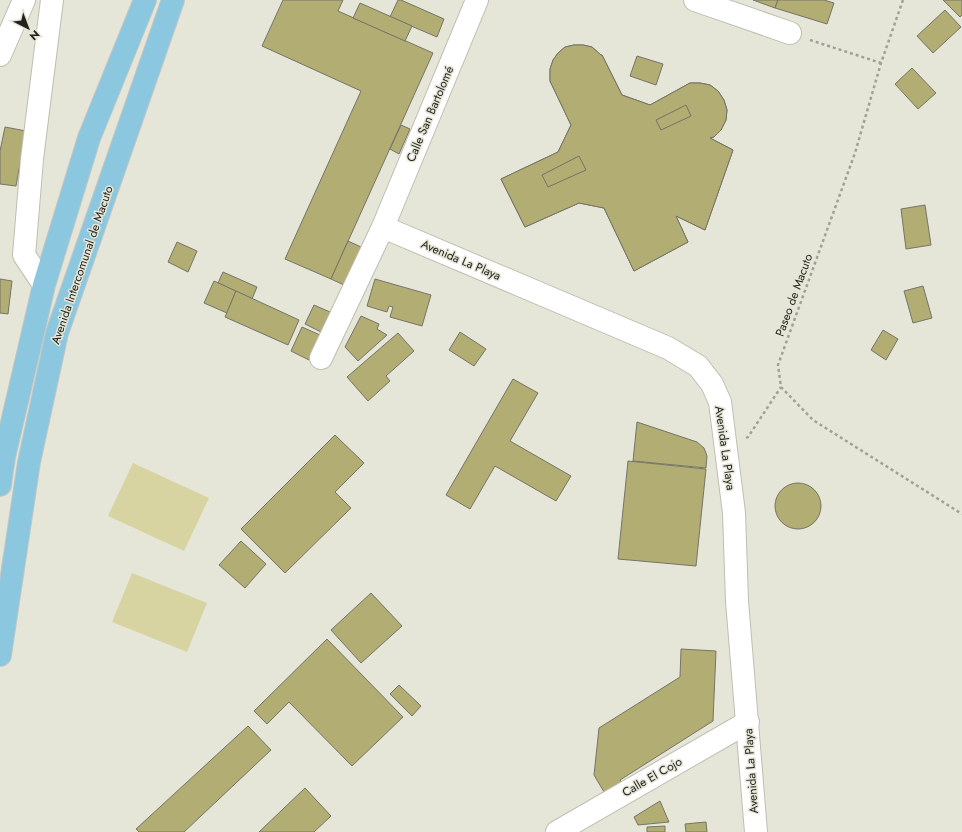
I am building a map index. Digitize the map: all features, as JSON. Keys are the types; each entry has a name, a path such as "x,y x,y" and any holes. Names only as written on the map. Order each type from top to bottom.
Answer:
{"main road":[{"name":"Avenida Intercomunal de Macuto","path":"0,485 4,457 44,285 89,138 145,0"},
{"name":"Avenida Intercomunal de Macuto","path":"0,655 29,462 57,333 173,0"}],"street":[{"path":"0,56 24,0"},
{"path":"44,285 24,255 32,159 52,0"},
{"name":"Calle San Bartolomé","path":"321,358 383,227 477,0"},
{"path":"695,0 790,33"},
{"name":"Avenida La Playa","path":"383,227 668,348 698,366 712,384 720,402 734,513 737,601 756,832"},
{"name":"Calle El Cojo","path":"556,832 748,722"}],"path":[{"name":"Paseo de Macuto","path":"781,387 778,365 855,153 881,63 903,0"},
{"path":"790,33 881,63"},
{"path":"725,439 748,437 781,387 813,420 962,514"}],"shaded area":[{"path":"133,463 209,498 184,551 108,516"},
{"path":"132,573 207,603 187,652 112,622"}],"building":[{"path":"283,0 343,0 338,11 433,53 331,279 285,259 361,91 262,46"},
{"path":"398,0 444,19 437,37 390,17"},
{"path":"753,0 778,0 775,8"},
{"path":"778,0 824,0 834,3 827,24 775,8"},
{"path":"943,0 962,0 962,15 960,17"},
{"path":"360,3 412,26 405,41 353,18"},
{"path":"945,10 961,27 933,53 917,36"},
{"path":"583,45 592,47 602,55 622,95 650,105 690,83 710,85 718,91 724,100 727,110 726,120 721,130 714,137 710,138 733,150 705,230 676,216 688,242 634,271 604,208 579,203 525,227 501,179 558,152 571,125 550,81 550,69 553,60 565,47","holes":["613,137 620,137 627,140 631,146 634,152 634,159 631,166 625,171 612,173 605,170 600,165 597,159 598,151 600,145 606,140"]},
{"path":"583,45 592,47 602,55 622,95 650,105 690,83 710,85 718,91 724,100 727,110 726,120 721,130 714,137 710,138 733,150 705,230 676,216 688,242 634,271 604,208 579,203 525,227 501,179 558,152 571,125 550,81 550,69 553,60 565,47","holes":["686,105 691,116 661,130 656,120","579,156 586,170 548,187 542,175"]},
{"path":"637,56 663,64 656,85 630,76"},
{"path":"912,68 936,93 918,109 895,84"},
{"path":"401,125 410,129 399,154 390,149"},
{"path":"5,127 26,131 16,186 0,184 0,151"},
{"path":"925,205 931,245 906,249 901,209"},
{"path":"348,241 361,247 344,285 331,279"},
{"path":"177,242 197,251 188,272 168,262"},
{"path":"223,272 257,287 252,299 218,283"},
{"path":"0,279 12,281 8,314 0,313"},
{"path":"375,279 431,295 422,326 390,317 393,307 389,306 387,312 367,306"},
{"path":"214,281 236,291 227,313 204,303"},
{"path":"923,286 932,318 913,323 904,291"},
{"path":"236,291 299,320 288,345 225,317"},
{"path":"314,305 330,312 321,332 305,324"},
{"path":"361,316 379,324 377,329 387,335 358,361 345,347"},
{"path":"302,327 320,335 309,360 291,351"},
{"path":"883,330 898,339 886,360 871,350"},
{"path":"460,332 486,349 474,366 449,350"},
{"path":"398,333 414,351 386,376 390,381 368,401 347,377"},
{"path":"513,379 538,393 510,441 571,476 556,501 495,466 470,509 446,495"},
{"path":"637,422 697,442 704,448 707,456 706,468 633,461"},
{"path":"335,435 364,463 335,492 351,508 285,573 241,529"},
{"path":"628,461 706,469 696,566 618,559"},
{"path":"798,483 811,487 817,493 821,506 817,519 811,525 798,529 785,525 779,519 775,506 779,493 785,487"},
{"path":"241,541 266,564 245,588 219,565"},
{"path":"371,593 402,626 361,663 331,630"},
{"path":"327,639 403,717 352,766 289,702 267,724 254,711"},
{"path":"681,649 716,651 713,721 620,780 624,786 607,797 594,775 599,728 680,677"},
{"path":"399,685 421,706 412,716 390,694"},
{"path":"248,726 271,750 184,832 139,832 136,829"},
{"path":"305,788 331,816 314,832 259,832"},
{"path":"660,801 669,822 638,825 634,817"},
{"path":"706,822 707,832 686,832 685,824"},
{"path":"665,826 665,832 647,832 647,827"}]}
